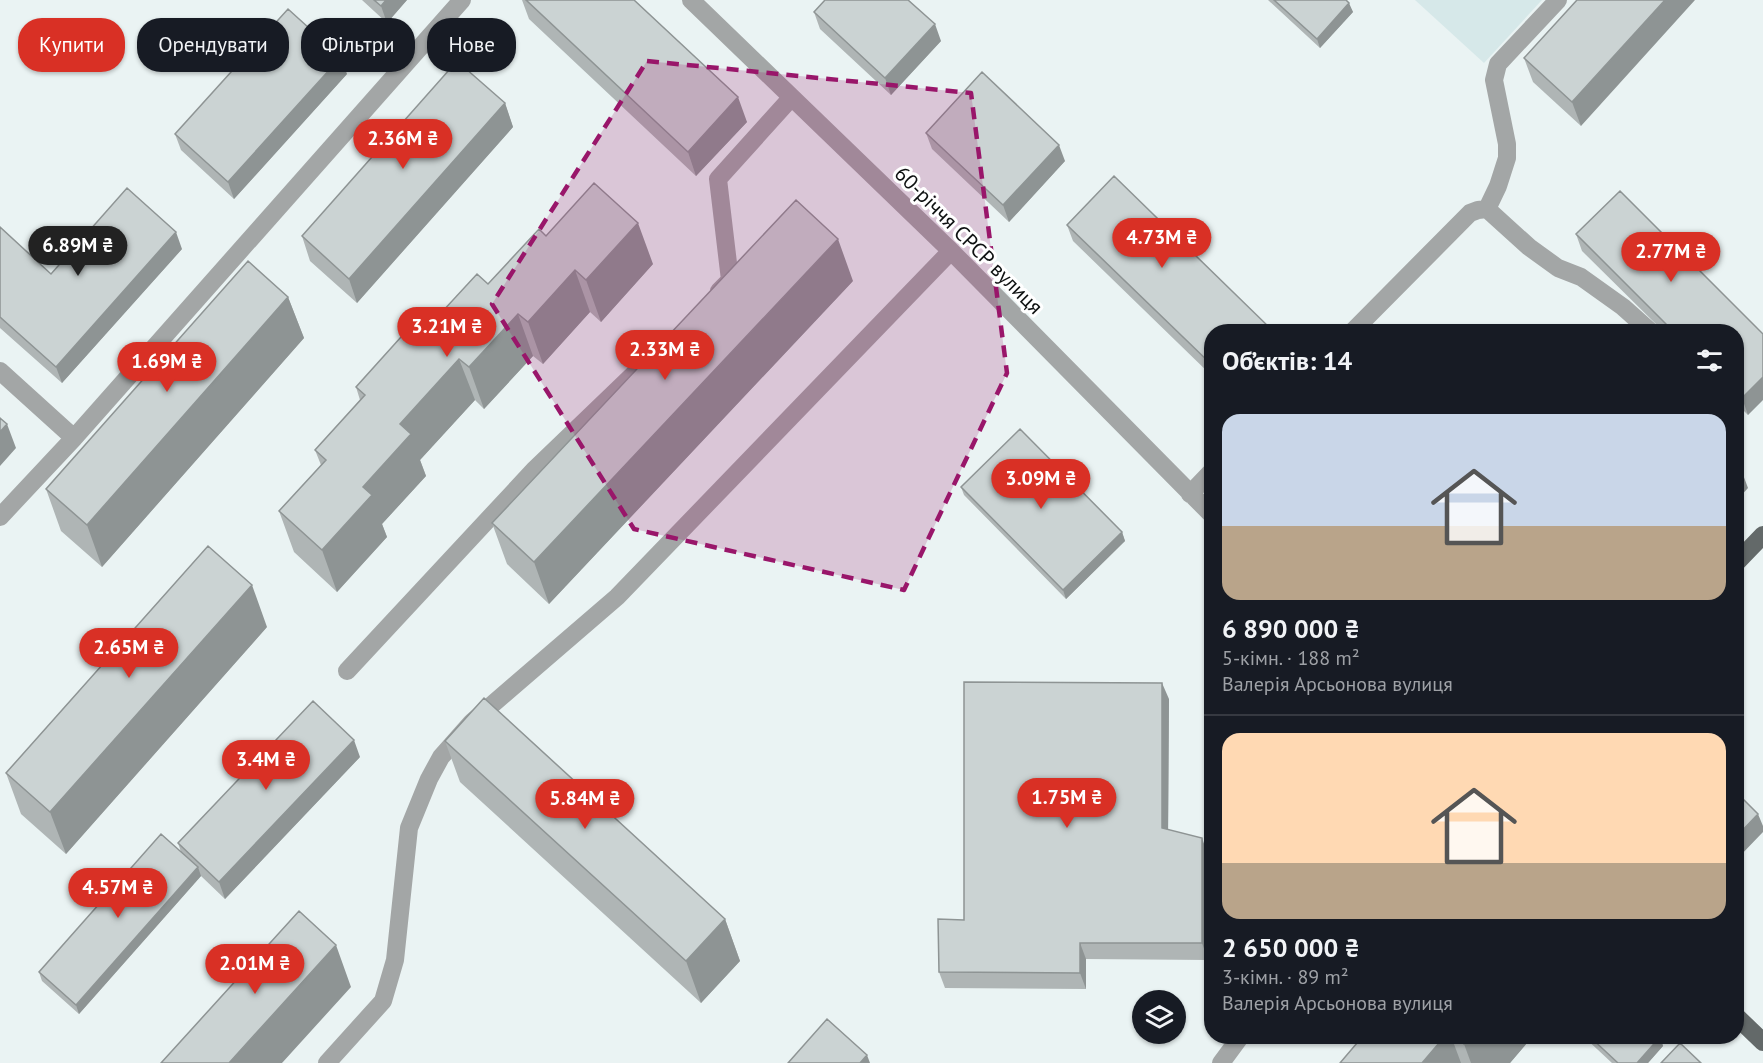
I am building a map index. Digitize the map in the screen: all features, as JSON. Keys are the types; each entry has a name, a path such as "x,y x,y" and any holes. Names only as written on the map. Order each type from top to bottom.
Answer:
{"main road":[{"path":"1744,555 1763,535"},
{"path":"1744,1024 1763,1042"}],"street":[{"path":"0,517 74,438 462,0"},
{"name":"60-річчя СРСР вулиця","path":"691,0 951,251 1204,507"},
{"path":"1487,210 1507,158 1507,144 1494,81 1498,64 1558,0"},
{"path":"705,305 730,280 718,179 791,98"},
{"path":"1360,324 1470,213 1478,210 1487,210 1529,247 1558,268 1581,277 1642,324"},
{"path":"327,1063 383,1000 395,960 409,828 441,756 471,722 617,597 951,251"},
{"path":"346,671 536,469 645,362"},
{"path":"0,371 74,438"},
{"path":"1190,494 1204,479"},
{"path":"1221,1063 1235,1044"}],"highlighted area":[{"path":"647,61 971,93 1007,373 904,590 634,529 492,304"}],"shaded area":[{"path":"1415,0 1542,0 1484,63"}],"building":[{"path":"374,0 386,0 381,6"},
{"path":"526,0 634,0 738,97 688,152"},
{"path":"825,0 908,0 935,24 885,78 814,12"},
{"path":"1274,0 1346,0 1349,3 1317,39"},
{"path":"1577,0 1665,0 1572,102 1524,58"},
{"path":"288,9 301,21 301,72 327,72 228,182 175,134 231,72 289,72 289,18 280,18"},
{"path":"447,72 470,72 505,103 349,279 302,236"},
{"path":"982,72 1059,145 1003,205 926,133"},
{"path":"1114,176 1266,324 1204,324 1204,357 1067,225"},
{"path":"594,183 638,223 586,280 575,270 528,322 518,314 469,367 459,359 400,424 411,434 363,487 372,495 322,550 279,511 326,460 315,450 365,395 356,387 419,317 429,326 477,274 488,284 539,229 546,236"},
{"path":"127,188 176,232 56,367 0,317 0,227 51,274"},
{"path":"1620,191 1763,334 1763,377 1744,396 1744,324 1666,324 1576,234"},
{"path":"796,200 838,239 534,562 492,523"},
{"path":"248,261 288,297 87,525 46,489"},
{"path":"0,418 7,424 0,432"},
{"path":"1020,429 1122,532 1063,590 961,487"},
{"path":"208,546 252,585 50,812 6,773"},
{"path":"964,682 1162,683 1162,828 1202,838 1202,943 1080,943 1080,973 939,972 938,919 964,920"},
{"path":"484,698 725,919 686,961 445,741"},
{"path":"313,701 354,740 219,882 178,843"},
{"path":"1744,800 1758,814 1744,829"},
{"path":"161,834 198,867 76,1005 39,972"},
{"path":"299,911 336,945 229,1063 161,1063"},
{"path":"827,1019 867,1055 860,1063 788,1063"},
{"path":"1356,1044 1438,1044 1422,1063 1340,1063"},
{"path":"1598,1044 1654,1044 1637,1063 1618,1063"},
{"path":"1681,1044 1701,1063 1661,1063"}]}
